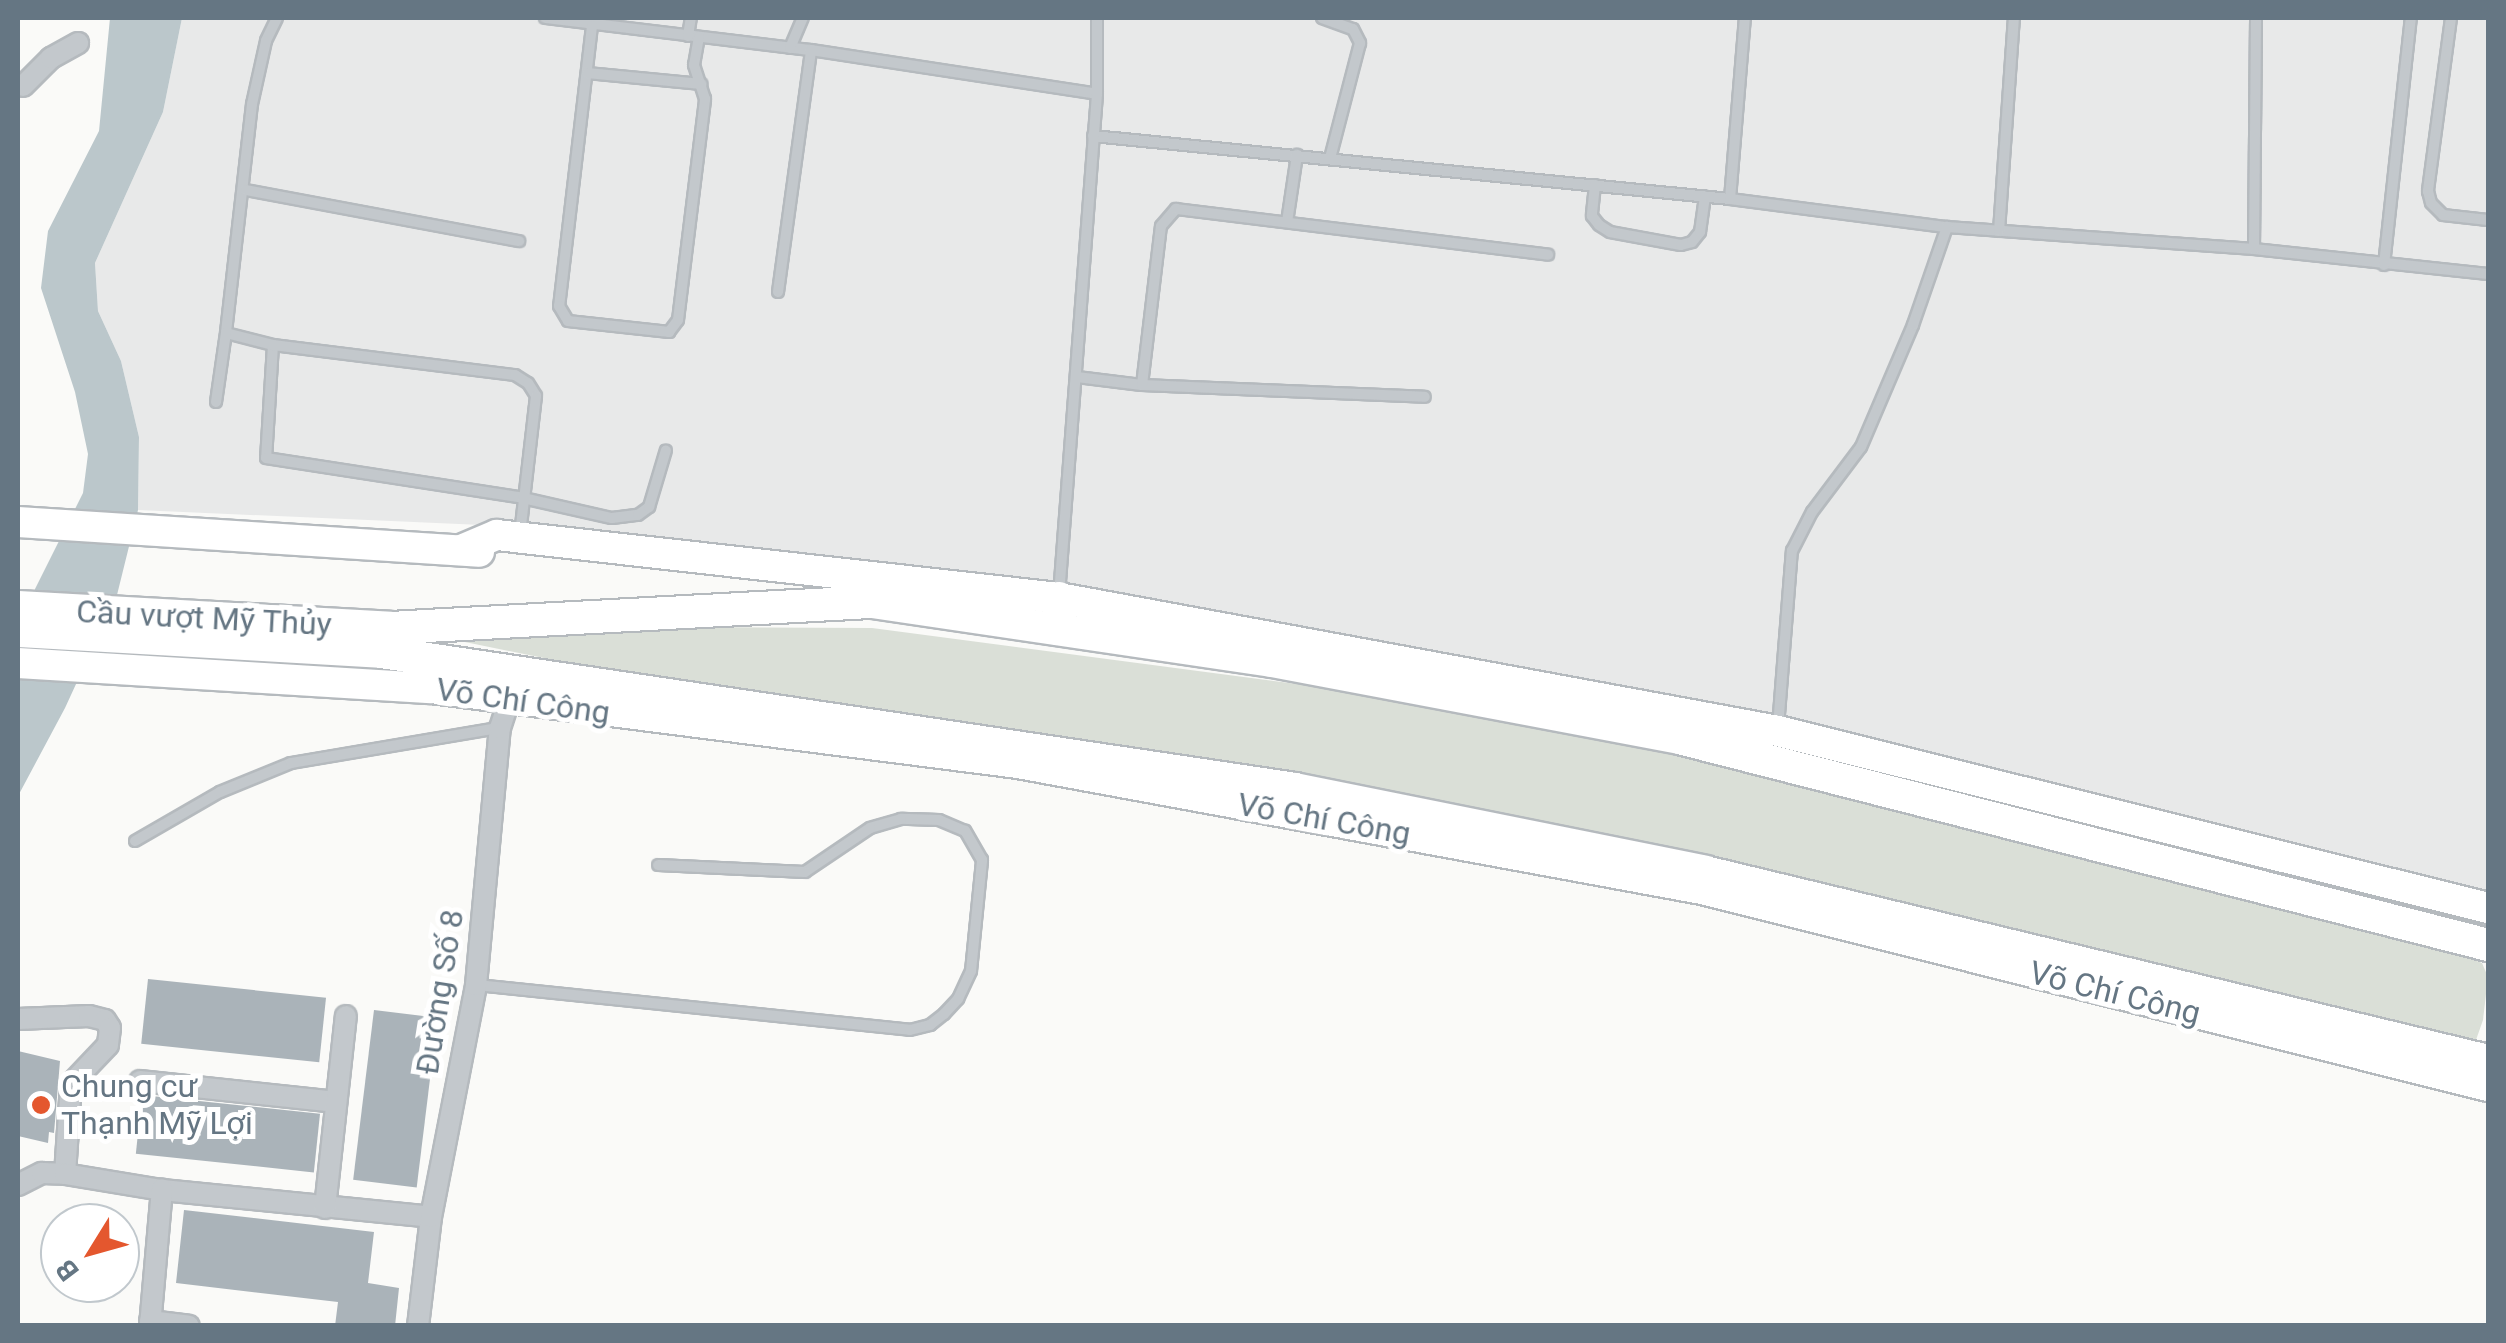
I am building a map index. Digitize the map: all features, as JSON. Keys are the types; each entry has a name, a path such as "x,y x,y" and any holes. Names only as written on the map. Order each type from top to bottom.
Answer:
{"highway":[{"name":"Võ Chí Công","path":"386,640 872,602 1058,613 1272,661 1682,739 2484,948"},
{"name":"Cầu vượt Mỹ Thủy","path":"18,607 386,640"},
{"name":"Cầu vượt Mỹ Thủy","path":"18,632 386,640"},
{"name":"Võ Chí Công","path":"386,640 578,683 1334,797 1704,872 2472,1057"},
{"path":"2472,1057 2488,1038"}],"main road":[{"name":"Võ Chí Công","path":"18,522 461,550 746,578 872,602"},
{"name":"Võ Chí Công","path":"461,550 497,535 520,537 1058,613 1778,731 2488,908"},
{"name":"Võ Chí Công","path":"18,663 431,688 504,714 1018,763 1702,889 2488,1086"}],"street":[{"path":"19,89 51,58 78,43"},
{"name":"Đường Số 8","path":"418,1326 431,1217 476,984 504,714 521,670"},
{"path":"18,1019 89,1016 105,1020 110,1028 108,1045 72,1084 65,1174"},
{"path":"325,1208 346,1016"},
{"path":"140,1081 336,1102"},
{"path":"18,1185 42,1173 65,1174 162,1190 431,1217"},
{"path":"162,1190 150,1323 189,1326"}],"lane":[{"path":"216,402 246,190 252,104 266,40 277,18"},
{"path":"545,18 812,50 1097,94"},
{"path":"592,26 559,306 568,320 669,332 678,320 705,99 694,66 691,18"},
{"path":"790,48 802,18"},
{"path":"1058,613 1097,94 1097,18"},
{"path":"1322,18 1353,29 1360,43 1330,158"},
{"path":"1730,199 1746,18"},
{"path":"1999,231 2014,18"},
{"path":"2254,249 2256,18"},
{"path":"2384,264 2411,18"},
{"path":"2451,18 2428,191 2430,203 2444,214 2488,220"},
{"path":"778,292 812,50"},
{"path":"587,74 701,84"},
{"path":"1093,136 1705,196 1947,227 2254,249 2488,274"},
{"path":"1287,222 1297,155"},
{"path":"1595,185 1592,216 1599,225 1610,232 1681,246 1700,232 1705,196"},
{"path":"246,190 519,241"},
{"path":"1142,385 1161,226 1176,209 1548,255"},
{"path":"1778,731 1792,551 1812,512 1861,447 1914,325 1947,227"},
{"path":"226,333 273,345 515,375 528,383 536,396 520,537"},
{"path":"273,345 266,458 523,498 612,518 638,516 655,498 666,450"},
{"path":"1077,378 1142,385 1425,397"},
{"path":"135,842 220,792 291,763 504,714"},
{"path":"476,984 910,1030 930,1025 944,1014 958,999 971,971 982,860 965,831 939,820 901,819 870,828 806,872 658,865"}],"shaded area":[{"path":"110,18 182,18 163,112 95,263 98,311 121,361 139,437 138,510 117,595 65,708 18,796 18,623 83,493 88,454 75,392 41,288 48,231 99,131"},
{"path":"182,18 2488,18 2488,892 1809,724 1017,577 482,525 138,510 139,437 121,361 98,311 95,263 163,112"},
{"path":"678,627 872,628 1464,706 1723,757 2413,936 2482,963 2488,977 2483,1020 2476,1040 2461,1047 460,641"}],"building":[{"path":"148,979 326,998 319,1062 141,1044"},
{"path":"374,1010 438,1018 417,1188 353,1180"},
{"name":"Chung cư Thạnh Mỹ Lợi","path":"18,1051 60,1061 54,1133 49,1132 48,1143 18,1136"},
{"path":"142,1095 320,1114 314,1172 136,1154"},
{"path":"184,1210 374,1232 368,1283 399,1288 395,1326 335,1326 338,1302 176,1283"}],"place":[{"name":"Chung cư Thạnh Mỹ Lợi","path":"41,1105"}]}
